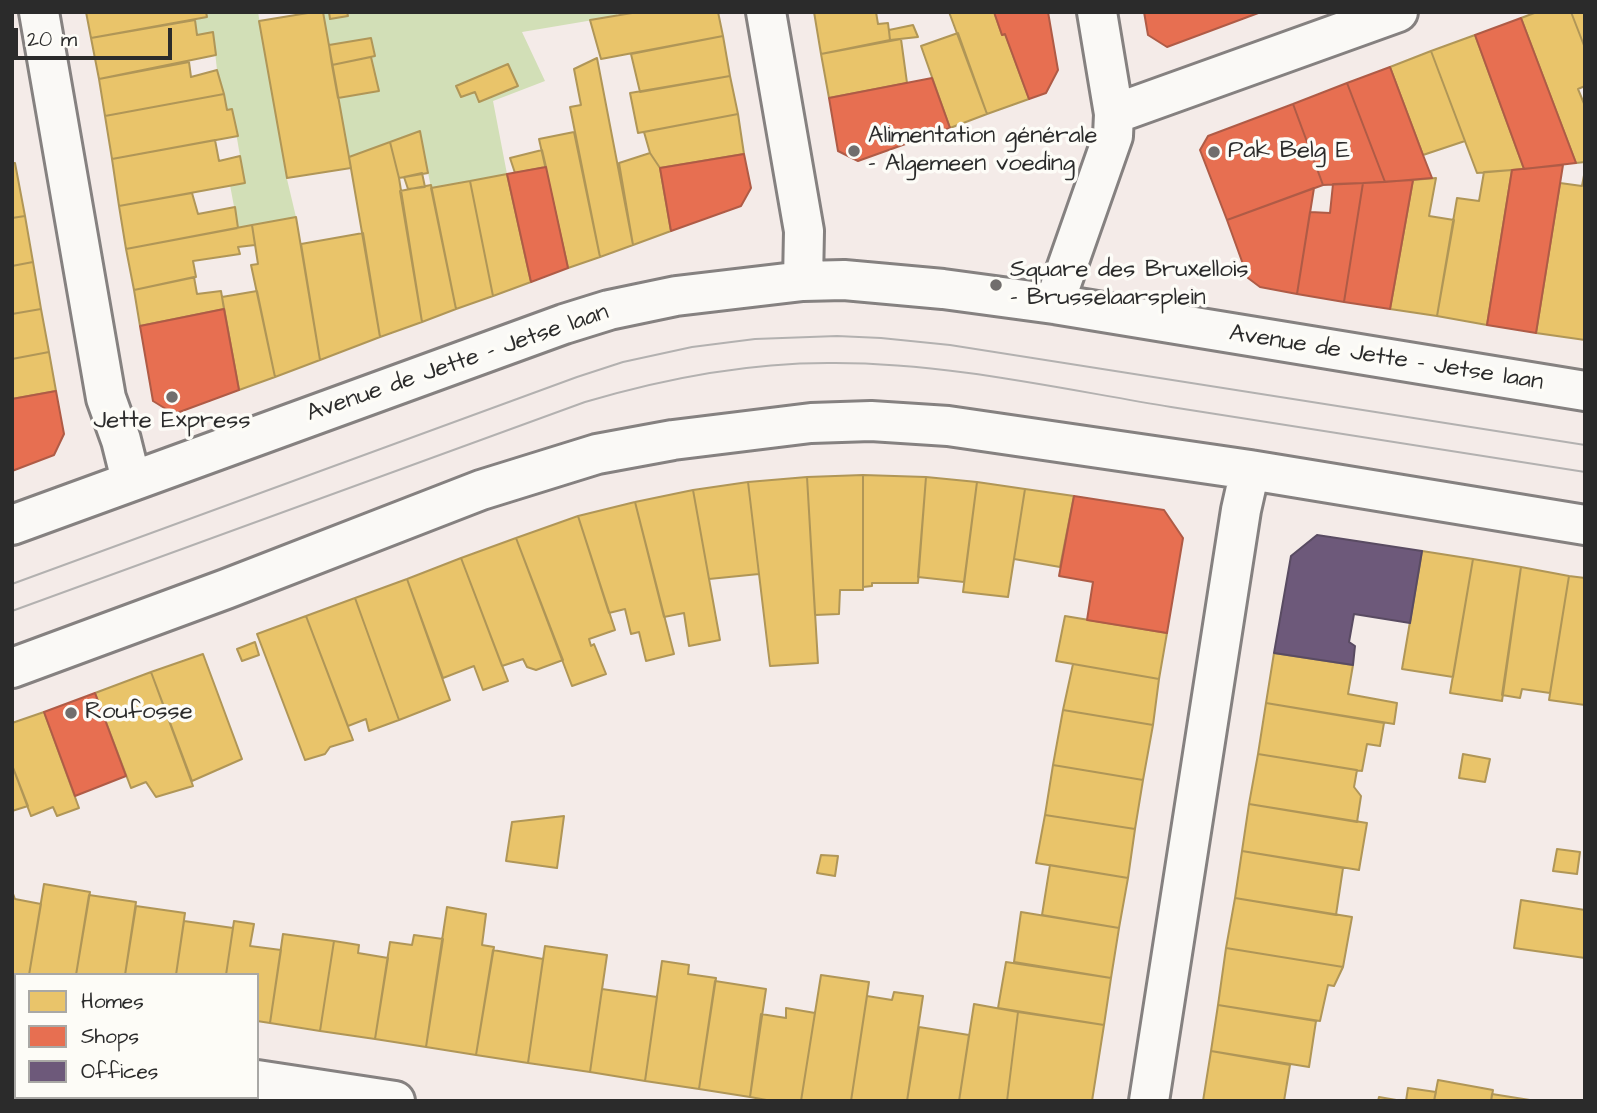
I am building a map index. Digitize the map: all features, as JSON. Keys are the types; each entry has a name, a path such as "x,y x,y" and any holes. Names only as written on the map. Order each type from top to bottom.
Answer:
{"street":[{"path":"39,12 106,398 121,440 131,481"},
{"path":"766,12 802,218 803,281"},
{"path":"1054,304 1113,136 1114,114 1097,12"},
{"path":"1114,114 1398,12"},
{"name":"Avenue de Jette - Jetse laan","path":"12,525 609,310 676,296 803,281 844,280 943,289 1054,304 1585,391"},
{"path":"12,668 481,490 597,454 673,440 811,423 871,421 948,426 1250,470 1585,525"},
{"path":"1149,1101 1250,470"},
{"path":"259,1080 395,1101"}],"green space":[{"path":"206,12 258,12 286,175 296,217 238,228 230,185 240,156 232,109 227,110 217,70 213,33 197,35 195,20 207,17"},
{"path":"323,12 617,12 617,16 522,32 545,81 493,101 507,174 431,188 420,131 349,157 338,98 379,91 371,57 375,56 329,45"}],"building: Homes":[{"path":"86,12 206,12 207,17 91,38"},
{"path":"323,12 351,168 287,178 259,21"},
{"path":"329,12 347,12 348,16 330,19"},
{"path":"638,12 718,12 723,36 601,59 590,20"},
{"path":"814,12 876,12 878,24 888,23 890,40 821,54"},
{"path":"949,12 994,12 1029,99 987,114"},
{"path":"1537,12 1571,12 1585,48 1585,86 1578,89 1585,106 1585,162 1576,163 1521,18"},
{"path":"1571,12 1585,12 1585,48"},
{"path":"195,20 197,35 213,32 216,55 99,79 91,38"},
{"path":"913,25 918,37 890,40 889,30"},
{"path":"958,33 987,114 950,128 921,46"},
{"path":"1475,35 1524,169 1477,173 1431,51"},
{"path":"723,36 730,76 640,92 631,54"},
{"path":"371,38 375,56 332,65 329,45"},
{"path":"901,39 907,83 829,98 821,54"},
{"path":"1431,51 1465,141 1423,155 1390,67"},
{"path":"371,57 379,91 338,98 332,65"},
{"path":"597,58 633,245 600,257 570,107 581,105 574,69"},
{"path":"189,62 191,77 217,70 224,94 105,116 99,79"},
{"path":"508,64 518,86 479,102 475,92 461,97 456,86"},
{"path":"730,76 738,114 638,133 630,93"},
{"path":"224,94 227,110 232,109 238,136 112,159 105,116"},
{"path":"738,114 744,154 660,168 650,153 644,132"},
{"path":"420,131 428,173 399,178 390,142"},
{"path":"574,132 600,257 568,268 539,139"},
{"path":"215,140 219,161 240,156 245,183 119,206 112,159"},
{"path":"390,142 399,178 422,322 380,337 349,157"},
{"path":"542,150 546,167 515,173 510,158"},
{"path":"650,153 660,168 671,231 633,245 619,163"},
{"path":"12,163 15,163 25,216 12,218"},
{"path":"1512,170 1487,325 1437,316 1457,198 1479,201 1484,172"},
{"path":"1585,170 1585,340 1536,333 1560,183 1582,186"},
{"path":"422,173 425,187 408,189 404,177"},
{"path":"507,174 531,282 493,296 470,181"},
{"path":"1436,178 1429,216 1454,220 1437,316 1390,309 1413,180"},
{"path":"470,181 493,296 456,309 431,188"},
{"path":"431,185 456,309 422,322 400,191"},
{"path":"192,193 198,214 235,207 238,228 126,249 119,206"},
{"path":"25,216 33,262 12,266 12,218"},
{"path":"296,217 320,360 275,377 251,265 258,264 252,225"},
{"path":"252,225 255,245 238,247 240,254 193,261 196,277 134,290 126,249"},
{"path":"363,233 380,337 320,360 301,244"},
{"path":"33,262 41,309 12,314 12,266"},
{"path":"194,277 197,294 221,291 224,309 140,326 134,290"},
{"path":"257,291 275,377 239,390 222,297"},
{"path":"41,309 49,352 12,359 12,314"},
{"path":"49,352 56,391 12,399 12,359"},
{"path":"863,475 926,477 918,583 872,583 872,586 863,587"},
{"path":"863,475 863,590 840,590 839,614 815,615 807,477"},
{"path":"807,477 818,663 770,666 748,482"},
{"path":"926,477 977,482 964,582 918,577"},
{"path":"748,482 759,574 709,579 693,490"},
{"path":"977,482 1025,489 1008,597 963,592"},
{"path":"1025,489 1074,496 1060,567 1014,559"},
{"path":"693,490 720,640 689,646 684,613 664,617 635,502"},
{"path":"635,502 674,654 646,661 639,632 631,634 625,609 609,613 578,516"},
{"path":"578,516 615,630 589,639 591,646 594,644 606,674 572,686 516,538"},
{"path":"516,538 563,660 536,670 527,667 523,659 502,666 461,558"},
{"path":"1422,551 1473,559 1453,677 1402,669"},
{"path":"461,558 508,681 483,690 474,666 443,678 407,579"},
{"path":"1473,559 1521,567 1502,701 1450,693"},
{"path":"1521,567 1569,576 1550,693 1522,689 1520,698 1502,695"},
{"path":"1569,576 1585,578 1585,705 1549,700"},
{"path":"407,579 450,700 399,720 355,598"},
{"path":"355,598 399,720 369,731 366,719 348,726 306,616"},
{"path":"306,616 353,740 330,747 325,754 305,760 257,634"},
{"path":"1065,616 1167,633 1159,679 1056,661"},
{"path":"255,642 259,655 242,661 237,649"},
{"path":"1274,653 1353,665 1348,694 1397,703 1394,724 1266,703"},
{"path":"203,654 242,759 192,781 151,672"},
{"path":"1073,664 1159,679 1153,725 1063,710"},
{"path":"151,672 193,786 156,797 146,782 131,788 95,693"},
{"path":"1266,703 1384,723 1380,746 1367,744 1362,771 1258,754"},
{"path":"1063,710 1153,725 1143,780 1053,765"},
{"path":"44,712 79,808 57,816 53,807 31,816 12,765 12,723"},
{"path":"1258,754 1357,770 1354,787 1361,796 1357,822 1249,804"},
{"path":"1463,754 1490,759 1485,782 1459,778"},
{"path":"12,765 28,806 12,811"},
{"path":"1053,765 1143,780 1135,829 1045,815"},
{"path":"1249,804 1367,823 1359,870 1242,851"},
{"path":"1045,815 1135,829 1128,878 1036,863"},
{"path":"564,816 557,868 506,861 512,822"},
{"path":"1557,849 1580,852 1577,874 1553,871"},
{"path":"1242,851 1343,868 1336,915 1235,898"},
{"path":"821,855 838,856 835,876 817,873"},
{"path":"1050,865 1128,878 1119,928 1042,915"},
{"path":"44,884 90,892 76,973 29,973"},
{"path":"12,891 15,899 41,904 29,973 14,973 12,983"},
{"path":"89,895 136,902 125,973 76,973"},
{"path":"1235,898 1352,917 1343,967 1226,948"},
{"path":"1521,900 1585,910 1585,958 1514,948"},
{"path":"136,906 185,913 176,973 125,973"},
{"path":"447,907 486,914 482,945 494,947 476,1055 426,1047"},
{"path":"1021,912 1119,928 1111,978 1014,962"},
{"path":"184,921 233,928 226,973 176,973"},
{"path":"234,921 254,924 250,946 281,950 270,1023 259,1021 259,973 226,973"},
{"path":"283,934 334,941 320,1031 270,1023"},
{"path":"414,935 443,939 426,1047 375,1039 390,942 412,945"},
{"path":"334,941 359,945 358,953 388,958 375,1039 320,1031"},
{"path":"545,946 607,955 590,1072 528,1063"},
{"path":"1226,948 1343,967 1334,986 1328,985 1320,1021 1218,1005"},
{"path":"493,950 543,959 528,1063 476,1055"},
{"path":"662,961 689,965 688,974 716,978 699,1089 645,1081"},
{"path":"1006,962 1111,978 1104,1025 998,1008"},
{"path":"821,975 869,982 851,1101 801,1101"},
{"path":"715,981 766,989 750,1097 699,1089"},
{"path":"602,989 657,997 645,1081 590,1072"},
{"path":"894,992 923,996 907,1101 851,1101 867,996 892,1000"},
{"path":"974,1004 1018,1012 1007,1101 959,1101"},
{"path":"1218,1005 1316,1021 1309,1067 1211,1051"},
{"path":"786,1008 815,1013 801,1101 772,1101 750,1097 761,1014 786,1018"},
{"path":"1018,1012 1104,1025 1092,1101 1007,1101"},
{"path":"919,1027 969,1035 959,1101 907,1101"},
{"path":"1211,1051 1290,1065 1284,1101 1203,1101"},
{"path":"1438,1080 1493,1090 1491,1101 1434,1101"},
{"path":"1408,1088 1436,1092 1434,1101 1406,1101"},
{"path":"1492,1094 1536,1101 1491,1101"},
{"path":"1379,1097 1402,1101 1378,1101"}],"building: Shops":[{"path":"994,12 1048,12 1058,70 1046,93 1029,99"},
{"path":"1144,12 1261,12 1167,47 1148,35"},
{"path":"1521,18 1576,163 1524,169 1475,35"},
{"path":"1390,67 1432,178 1385,182 1347,83"},
{"path":"932,78 950,128 858,161 838,151 829,98"},
{"path":"1347,83 1385,182 1323,185 1293,104"},
{"path":"1293,104 1323,185 1227,220 1200,150 1208,136"},
{"path":"744,154 751,188 741,206 671,231 660,168"},
{"path":"1563,165 1536,333 1487,325 1512,170"},
{"path":"546,167 568,268 531,282 507,174"},
{"path":"1413,180 1390,309 1344,302 1363,183"},
{"path":"1363,183 1344,302 1297,294 1310,212 1330,213 1333,184"},
{"path":"1314,188 1297,294 1260,287 1248,278 1227,220"},
{"path":"224,309 239,390 174,414 153,401 140,326"},
{"path":"56,391 64,434 54,455 12,471 12,399"},
{"path":"1074,496 1164,510 1183,538 1167,633 1087,620 1093,582 1059,576"},
{"path":"95,693 126,776 75,796 44,712"},
{"path":"12,1094 14,1099 52,1101 12,1101"}],"building: Offices":[{"path":"1317,535 1422,551 1410,623 1354,614 1349,642 1355,646 1353,665 1274,653 1291,556"}],"tram line":[{"path":"12,584 577,377 623,362 692,347 755,339 837,336 950,345 1585,445"},
{"path":"12,611 585,402 677,379 771,365 877,364 962,372 1585,472"}],"place":[{"name":"Alimentation générale - Algemeen voeding","path":"854,151"},
{"name":"Pak Belg E","path":"1214,152"},
{"name":"Square des Bruxellois - Brusselaarsplein","path":"996,285"},
{"name":"Jette Express","path":"172,397"},
{"name":"Roufosse","path":"71,713"}]}
